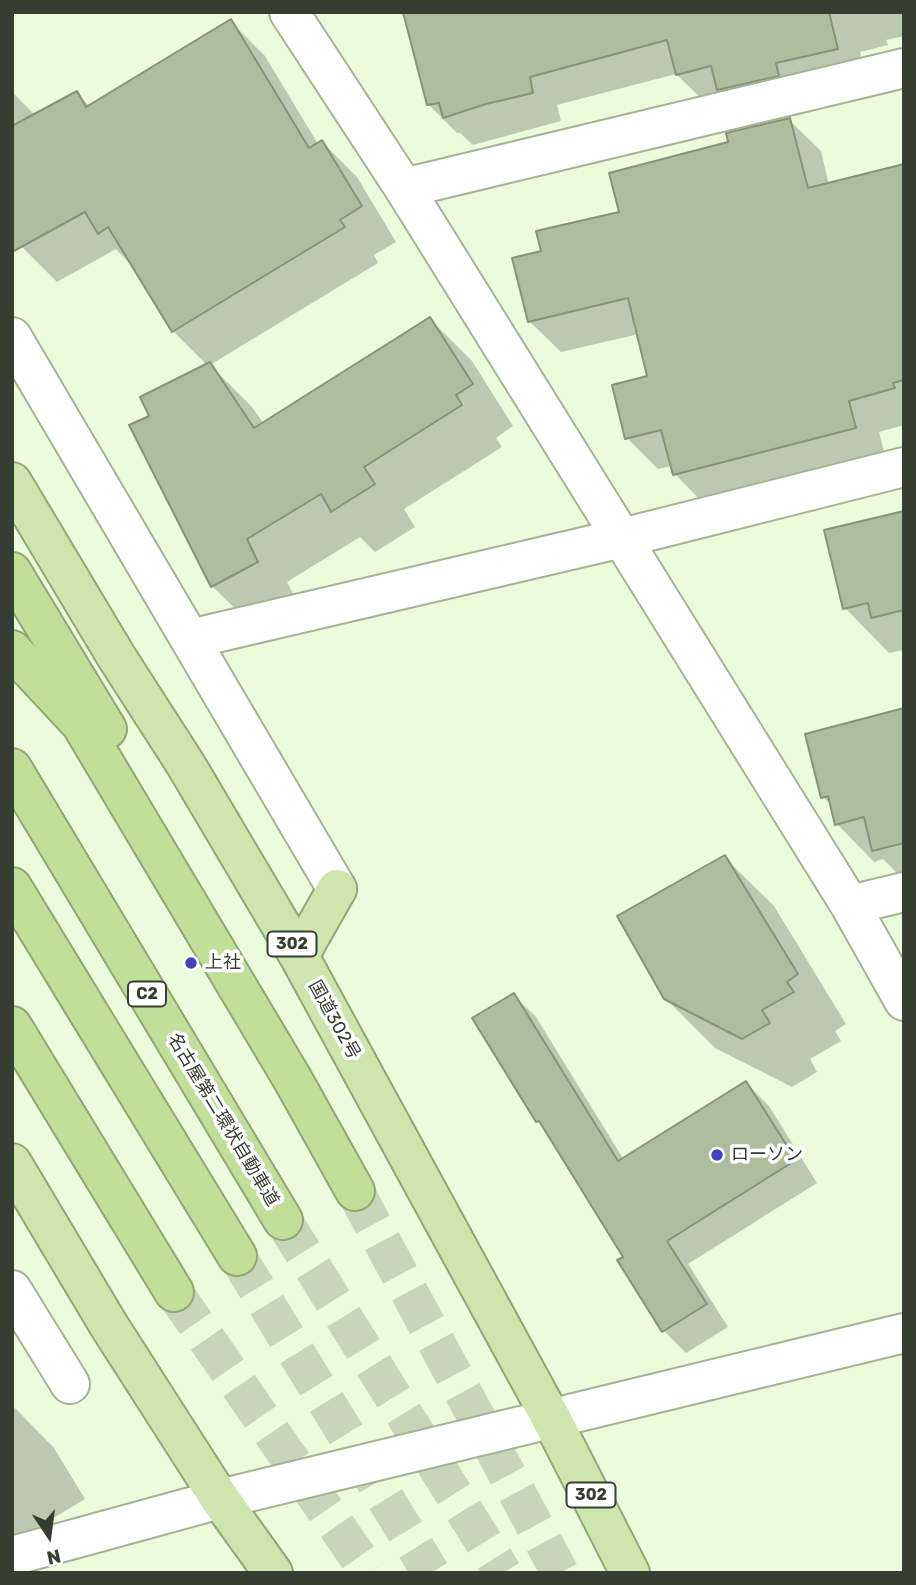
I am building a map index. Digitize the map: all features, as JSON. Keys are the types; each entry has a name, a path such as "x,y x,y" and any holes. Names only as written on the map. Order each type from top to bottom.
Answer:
{"highway":[{"name":"国道302号","path":"12,482 116,656 186,765 299,956 551,1418 630,1573"},
{"path":"12,572 100,715 230,940 293,1080"},
{"path":"12,650 81,724 293,1080 355,1191"},
{"name":"名古屋第二環状自動車道","path":"12,768 283,1220"},
{"path":"12,887 237,1256"},
{"path":"299,956 337,889"},
{"path":"12,1027 174,1292"},
{"path":"12,1163 108,1324 220,1499 273,1573"}],"street":[{"path":"289,12 404,188 622,538 850,905 904,1001"},
{"path":"404,188 904,68"},
{"path":"12,337 337,889"},
{"path":"190,639 622,538 904,467"},
{"path":"850,905 904,892"},
{"path":"12,1290 70,1384"},
{"path":"12,1556 220,1499 904,1334"}],"building":[{"path":"403,12 829,12 838,49 776,63 779,76 717,90 711,66 676,75 667,40 530,77 533,93 443,118 439,103 427,105"},
{"path":"231,19 309,148 322,140 362,206 340,220 345,227 172,332 108,227 98,234 85,212 12,252 12,126 77,91 86,107"},
{"path":"790,118 808,188 904,164 904,380 893,383 895,388 849,401 856,428 673,475 661,430 625,439 612,385 647,376 628,298 528,322 512,258 541,251 536,231 619,212 609,173 728,142 726,133"},
{"path":"430,317 473,384 456,395 462,405 364,467 375,484 331,512 321,494 247,539 258,562 211,587 129,425 149,416 140,397 210,362 254,428"},
{"path":"904,511 904,610 871,618 868,603 843,609 824,530"},
{"path":"904,708 904,843 872,851 864,817 835,825 828,796 821,798 805,734"},
{"path":"725,855 798,974 787,982 794,992 762,1010 770,1023 742,1039 664,999 617,916"},
{"path":"514,993 618,1161 746,1081 796,1160 667,1241 707,1304 662,1332 617,1260 623,1257 472,1018"}],"tunnel":[{"path":"355,1191 560,1573"},
{"path":"283,1220 503,1573"},
{"path":"237,1256 431,1573"},
{"path":"174,1292 369,1573"}],"place":[{"name":"上社","path":"191,963"},
{"name":"ローソン","path":"717,1155"}]}
